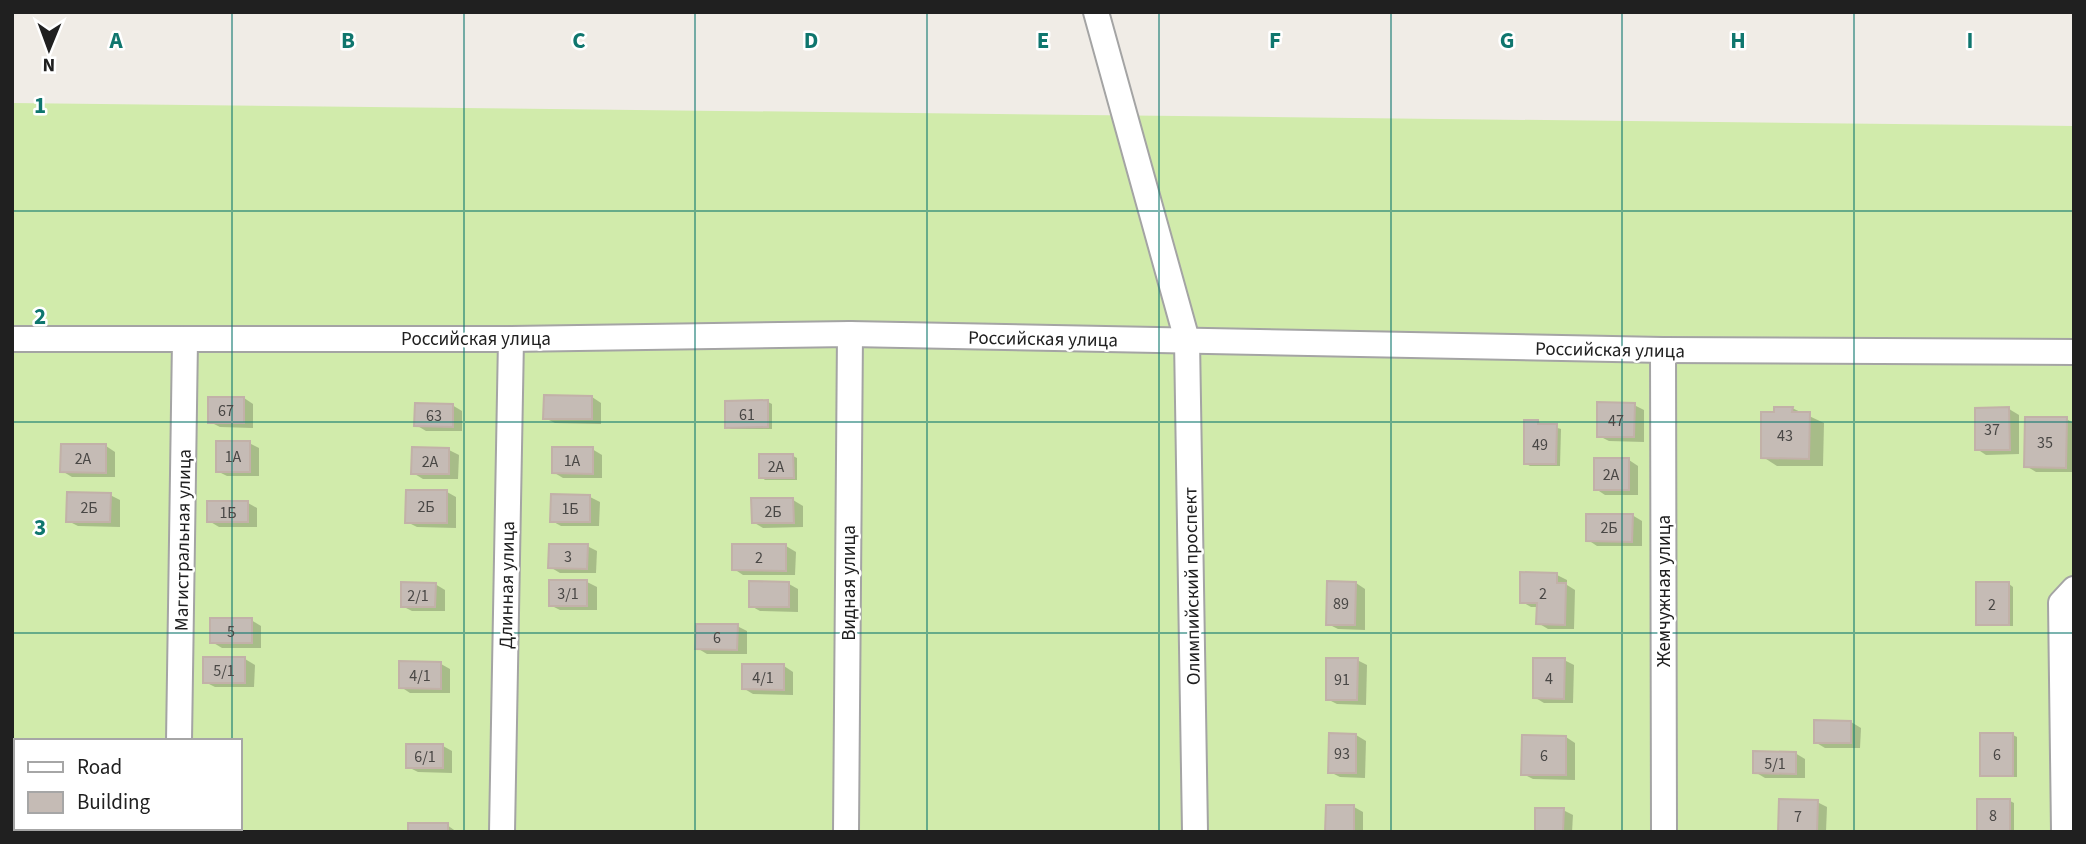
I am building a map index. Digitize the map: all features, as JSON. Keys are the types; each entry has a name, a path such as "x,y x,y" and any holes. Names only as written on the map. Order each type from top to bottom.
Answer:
{"street":[{"name":"Олимпийский проспект","path":"1096,12 1187,340 1195,832"},
{"name":"Российская улица","path":"12,339 511,339 850,334 1663,351 2074,352"},
{"name":"Видная улица","path":"846,832 850,334"},
{"name":"Длинная улица","path":"502,832 511,339"},
{"name":"Магистральная улица","path":"179,739 185,340"},
{"name":"Жемчужная улица","path":"1663,351 1664,832"},
{"path":"2064,832 2062,603 2074,589"}],"green space":[{"path":"12,103 2074,126 2074,832 12,832"}],"building":[{"path":"544,395 592,396 592,419 543,419"},
{"path":"208,397 244,397 244,423 208,423"},
{"path":"768,400 768,427 725,428 725,401"},
{"path":"1597,402 1635,403 1634,437 1597,437"},
{"path":"415,403 453,404 453,427 414,426"},
{"path":"1774,407 1793,407 1792,412 1810,412 1809,459 1761,458 1761,412 1774,412"},
{"path":"2009,407 2010,450 1975,450 1975,408"},
{"path":"2025,417 2067,417 2066,468 2024,467"},
{"path":"1524,420 1538,420 1538,424 1557,424 1556,464 1524,464"},
{"path":"216,441 250,441 250,472 216,472"},
{"path":"61,444 106,444 106,473 60,472"},
{"path":"412,447 449,448 449,474 411,474"},
{"path":"552,447 593,447 593,474 552,473"},
{"path":"759,454 793,454 794,478 759,478"},
{"path":"1594,458 1629,458 1629,490 1594,490"},
{"path":"406,490 447,490 447,523 405,523"},
{"path":"67,492 111,493 110,522 66,522"},
{"path":"551,494 590,495 590,522 550,522"},
{"path":"751,498 793,498 794,523 752,523"},
{"path":"207,501 248,501 248,522 207,522"},
{"path":"1586,514 1633,514 1632,542 1586,541"},
{"path":"549,544 588,544 587,569 548,568"},
{"path":"732,544 786,544 786,571 732,570"},
{"path":"1520,572 1557,573 1557,583 1566,583 1565,625 1536,624 1537,603 1520,603"},
{"path":"549,580 587,580 587,606 549,606"},
{"path":"749,581 789,582 789,607 749,607"},
{"path":"1327,581 1356,582 1355,625 1326,625"},
{"path":"401,582 436,583 435,607 401,607"},
{"path":"1976,582 2009,582 2009,625 1976,625"},
{"path":"210,618 252,618 252,643 210,643"},
{"path":"696,624 738,624 737,650 695,649"},
{"path":"203,657 245,657 245,683 203,683"},
{"path":"1326,658 1358,658 1357,700 1326,700"},
{"path":"1533,658 1565,658 1564,699 1533,698"},
{"path":"399,661 441,662 441,689 399,688"},
{"path":"742,664 784,664 784,690 742,689"},
{"path":"1814,720 1851,721 1851,743 1814,743"},
{"path":"1329,733 1356,734 1356,773 1328,773"},
{"path":"1980,733 2013,733 2013,776 1980,776"},
{"path":"1522,735 1566,736 1566,775 1521,775"},
{"path":"406,744 443,744 443,768 406,768"},
{"path":"1753,751 1796,752 1796,774 1753,773"},
{"path":"1779,799 1818,800 1817,832 1778,832"},
{"path":"1977,799 2010,799 2010,832 1977,832"},
{"path":"1326,805 1354,805 1354,832 1325,832"},
{"path":"1535,808 1564,808 1563,832 1535,832"},
{"path":"408,823 448,823 448,832 408,832"}]}
